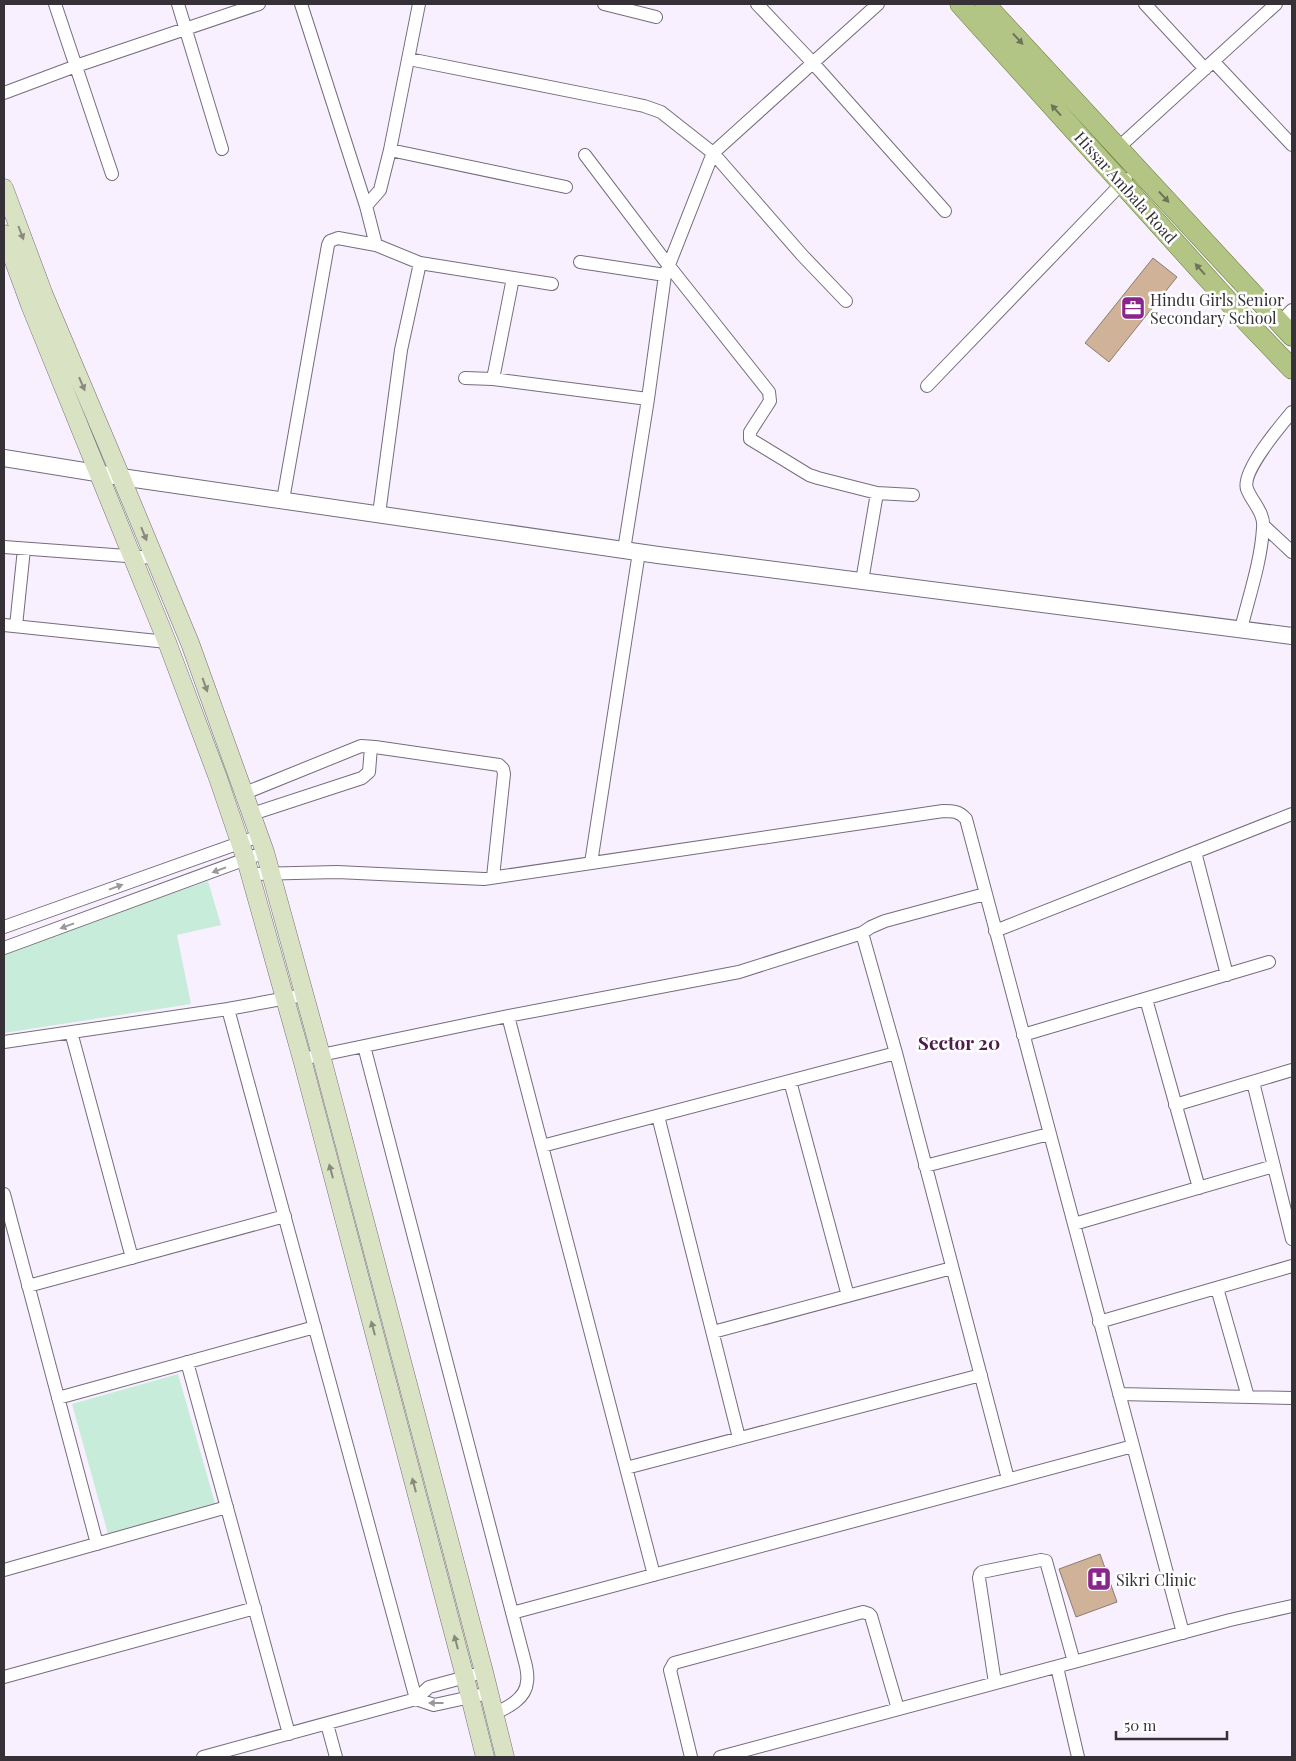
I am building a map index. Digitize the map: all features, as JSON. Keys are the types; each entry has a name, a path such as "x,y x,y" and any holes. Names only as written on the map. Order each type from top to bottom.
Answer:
{"main road":[{"name":"Hissar Ambala Road","path":"960,4 1247,322 1292,369"},
{"name":"Hissar Ambala Road","path":"985,4 1137,168 1288,322"},
{"path":"4,188 44,295 122,477 190,643 262,844 322,1055 490,1693 505,1757"},
{"path":"4,234 30,305 166,642 218,778 249,867 302,1059 465,1677 484,1757"}],"street":[{"path":"55,4 112,174"},
{"path":"178,4 222,149"},
{"path":"4,93 76,66 259,4"},
{"path":"302,4 366,206 376,245"},
{"path":"366,206 380,190 390,150 419,4"},
{"path":"604,4 656,16"},
{"path":"757,4 946,210"},
{"path":"591,863 632,551 648,399 667,271 713,153 878,4"},
{"path":"1145,4 1292,145"},
{"path":"1118,148 1276,4"},
{"path":"408,59 644,106 661,112 713,153 802,255 846,301"},
{"path":"390,150 566,187"},
{"path":"585,155 667,271 770,395 770,401 750,432 750,438 809,475 877,493 913,495"},
{"path":"927,386 1137,168"},
{"path":"283,500 328,245 334,239 338,238 376,245 420,263 552,284"},
{"path":"580,262 667,271"},
{"path":"379,514 401,350 420,263"},
{"path":"493,379 513,278"},
{"path":"465,378 493,379 648,399"},
{"path":"1241,629 1261,548 1264,526 1261,514 1247,489 1247,476 1292,412"},
{"path":"4,458 122,477 632,551 1292,636"},
{"path":"862,581 877,493"},
{"path":"1264,526 1292,552"},
{"path":"4,547 154,558"},
{"path":"24,549 10,626 166,642"},
{"path":"245,794 358,747 371,747 496,764 501,766 504,774 493,877"},
{"path":"252,814 362,778 369,772 371,747"},
{"path":"4,948 249,867 271,874 337,872 484,878 934,813 954,811 961,813 966,819 1183,1633"},
{"path":"995,931 1292,814"},
{"path":"4,927 240,842 262,844 249,867"},
{"path":"1194,852 1227,975"},
{"path":"302,1059 508,1016 739,972 862,933 885,921 985,894"},
{"path":"862,933 896,1053 1008,1480"},
{"path":"1023,1035 1269,962"},
{"path":"4,1042 228,1009 304,995"},
{"path":"1146,999 1199,1188"},
{"path":"228,1009 416,1699"},
{"path":"508,1016 654,1575"},
{"path":"71,1032 132,1258"},
{"path":"364,1046 526,1666 528,1682 526,1690 520,1698 503,1710 494,1713"},
{"path":"542,1146 896,1053"},
{"path":"1175,1105 1292,1070"},
{"path":"790,1081 848,1296"},
{"path":"1253,1082 1292,1239"},
{"path":"658,1116 739,1438"},
{"path":"925,1166 1049,1134"},
{"path":"1074,1224 1274,1166"},
{"path":"4,1194 97,1544"},
{"path":"28,1286 285,1216"},
{"path":"1100,1322 1292,1266"},
{"path":"712,1332 952,1268"},
{"path":"1217,1288 1248,1397"},
{"path":"58,1398 315,1326"},
{"path":"187,1362 290,1734"},
{"path":"626,1468 980,1374"},
{"path":"1119,1394 1292,1398"},
{"path":"512,1613 1133,1446"},
{"path":"4,1569 227,1508"},
{"path":"995,1683 978,1578 982,1572 1041,1560 1046,1561 1074,1662"},
{"path":"720,1757 1183,1633 1292,1606"},
{"path":"4,1677 255,1608"},
{"path":"691,1757 670,1670 674,1663 863,1612 871,1616 898,1709"},
{"path":"1057,1667 1078,1757"},
{"path":"203,1757 416,1699 429,1687 484,1672"},
{"path":"416,1699 434,1705 490,1693"},
{"path":"327,1724 336,1757"}],"green space":[{"path":"208,881 221,925 177,935 191,1004 4,1033 4,952"},
{"path":"178,1374 215,1503 108,1534 72,1404"}],"building":[{"path":"1153,258 1177,277 1109,362 1085,343"},
{"path":"1100,1554 1117,1602 1076,1617 1059,1569"}],"place":[{"name":"Hindu Girls Senior Secondary School","path":"1133,308"},
{"name":"Sikri Clinic","path":"1099,1579"}],"district":[{"name":"Sector 20","path":"959,1042"}]}
